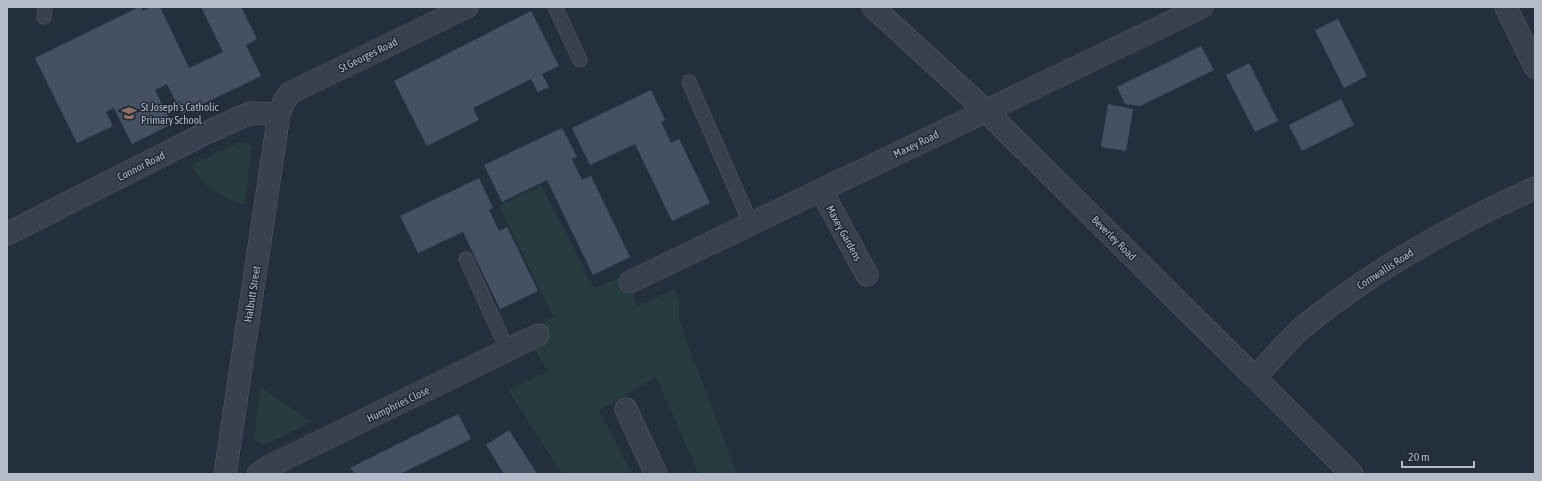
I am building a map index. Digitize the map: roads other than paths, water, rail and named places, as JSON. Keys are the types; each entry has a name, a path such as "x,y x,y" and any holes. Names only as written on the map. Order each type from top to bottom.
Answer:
{"street":[{"name":"St Georges Road","path":"280,114 284,101 290,93 467,7"},
{"name":"Beverley Road","path":"873,7 986,110 1352,474"},
{"name":"Maxey Road","path":"630,282 1202,7"},
{"path":"1506,7 1535,67"},
{"name":"Connor Road","path":"7,234 204,134 250,113 280,114"},
{"name":"Halbutt Street","path":"225,474 280,114"},
{"name":"Cornwallis Road","path":"1255,377 1302,328 1346,294 1415,249 1493,207 1535,188"},
{"name":"Maxey Gardens","path":"821,190 867,275"},
{"name":"Humphries Close","path":"258,474 270,466 508,351 538,335"},
{"path":"626,409 656,474"}],"lane":[{"path":"555,7 580,60"},
{"path":"689,82 751,224"},
{"path":"466,259 508,351"}],"place":[{"name":"St Joseph's Catholic Primary School","path":"129,113"}]}
